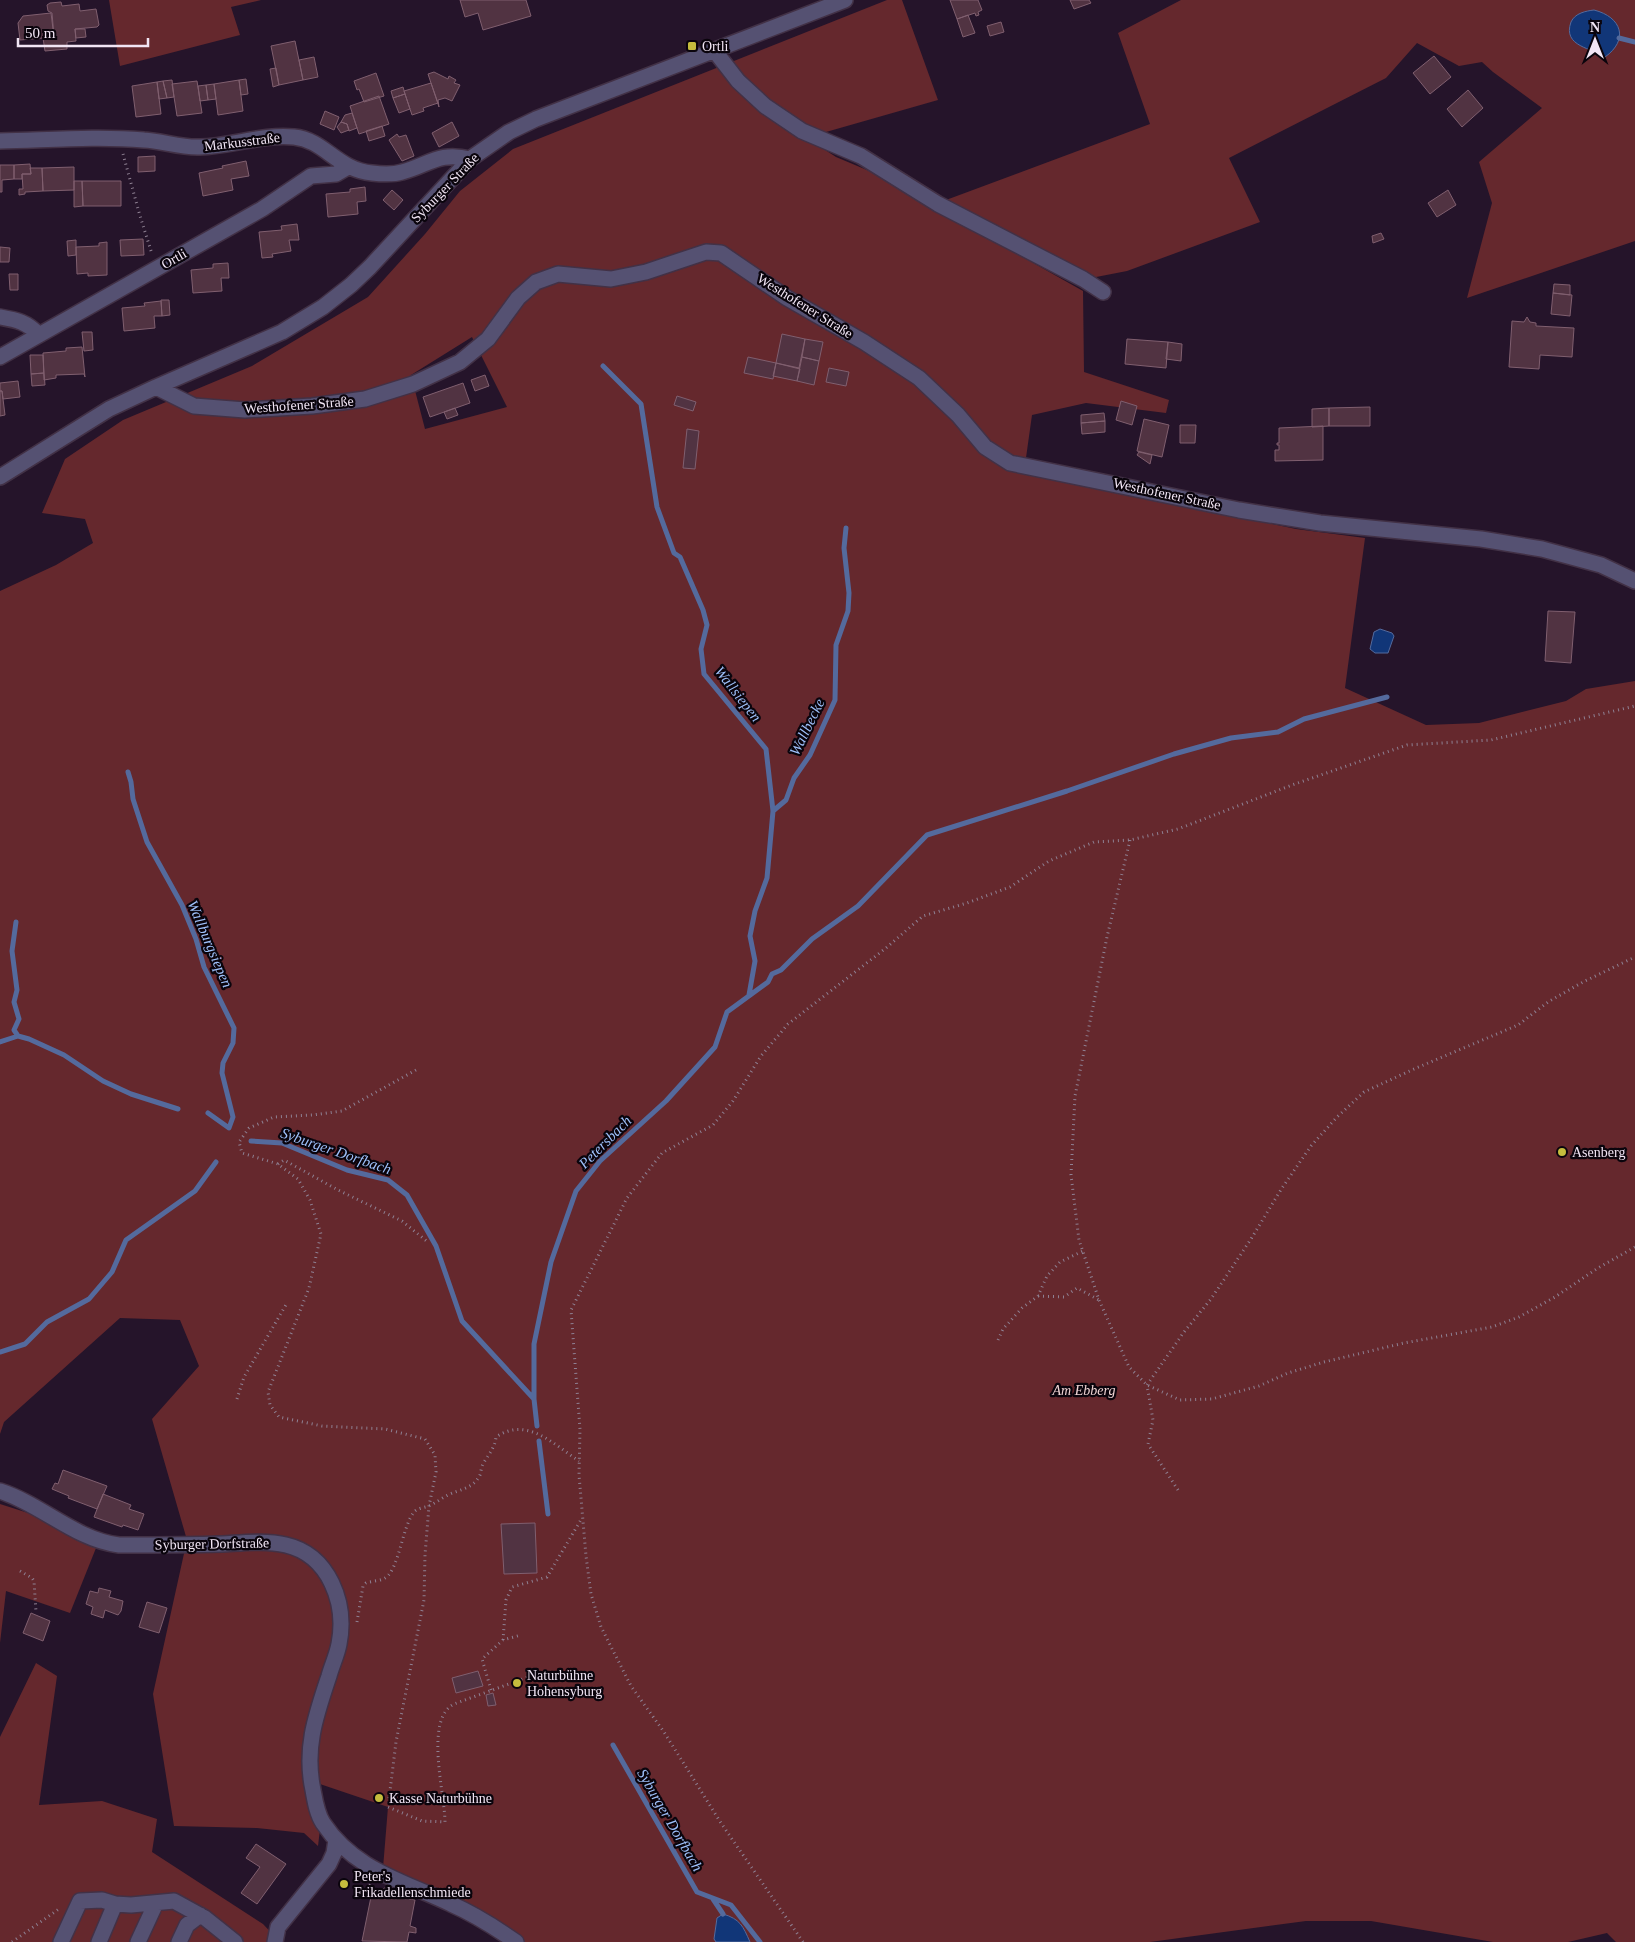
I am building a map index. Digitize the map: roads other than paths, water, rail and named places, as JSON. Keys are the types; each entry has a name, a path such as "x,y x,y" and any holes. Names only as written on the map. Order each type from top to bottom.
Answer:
{"street":[{"name":"Syburger Straße","path":"156,387 282,332 324,307 370,267 470,159 509,132 536,119 846,0"},
{"path":"714,50 738,81 765,106 802,131 861,156 938,204 1083,278 1103,292"},
{"name":"Markusstraße","path":"0,141 137,139 201,147 264,138 294,137 305,138 316,144 352,169 385,174 400,173 443,157 458,156 470,159"},
{"name":"Ortli","path":"0,357 262,209 311,176 336,174 352,169"},
{"name":"Westhofener Straße","path":"156,387 194,406 245,410 312,406 365,399 413,384 460,362 488,339 518,298 536,282 558,274 611,278 646,272 706,252 721,254 787,298 864,342 919,378 958,415 985,447 1010,463 1239,510 1320,524 1482,539 1542,549 1601,565 1635,581"},
{"path":"0,317 16,320 30,326 40,335"},
{"path":"0,477 109,409 156,387"},
{"name":"Syburger Dorfstraße","path":"0,1491 104,1544 120,1546 269,1542 298,1548 311,1556 336,1589 340,1604 339,1643 314,1723 310,1746 309,1762 315,1800 321,1821 352,1856 378,1872 453,1905 516,1942"},
{"path":"275,1942 278,1927 329,1864 334,1853 336,1840"},
{"path":"61,1942 80,1900 102,1900 115,1904 131,1905 174,1901 200,1915 235,1942"},
{"path":"138,1942 156,1902"},
{"path":"98,1942 115,1904"},
{"path":"179,1942 187,1925 200,1915"}],"water":[{"path":"1594,10 1611,18 1619,30 1617,43 1613,50 1605,57 1580,46 1571,37 1569,30 1575,16"},
{"path":"1380,629 1392,633 1394,636 1388,653 1375,653 1370,649 1374,632"},
{"path":"723,1914 733,1918 740,1924 750,1942 716,1942 714,1939 717,1918"}],"waterway":[{"path":"1619,38 1635,42"},
{"name":"Wallsiepen","path":"603,366 641,404 657,507 674,553 680,557 703,610 707,625 701,649 704,674 766,749 773,811 767,878 755,911 750,936 755,961 749,995"},
{"name":"Wallbecke","path":"773,811 786,800 794,778 810,755 835,700 836,645 848,611 849,593 844,548 846,528"},
{"name":"Petersbach","path":"534,1399 534,1344 551,1262 576,1191 600,1161 666,1101 715,1047 727,1012 768,982 772,974 781,970 812,939 858,906 927,835 1067,791 1174,754 1231,738 1278,732 1304,719 1387,697"},
{"name":"Wallburgsiepen","path":"128,772 133,799 147,842 182,905 196,939 204,967 234,1028 233,1043 223,1063 222,1073 233,1117 229,1128 208,1113"},
{"path":"16,922 12,951 17,990 14,1002 19,1019 14,1030 18,1036"},
{"name":"Syburger Dorfbach","path":"0,1042 18,1036 29,1039 64,1055 103,1081 131,1094 178,1109"},
{"name":"Syburger Dorfbach","path":"251,1141 282,1143 347,1170 388,1180 407,1195 436,1246 462,1321 534,1399 537,1426"},
{"path":"0,1352 25,1344 47,1322 89,1299 112,1272 126,1240 195,1191 216,1162"},
{"name":"Syburger Dorfbach","path":"539,1441 548,1514"},
{"name":"Syburger Dorfbach","path":"613,1745 697,1892 731,1905 760,1942"},
{"name":"Syburger Dorfbach","path":"713,1899 723,1914"}],"place":[{"name":"Ortli","path":"692,46"},
{"name":"Asenberg","path":"1562,1152"},
{"name":"Naturbühne Hohensyburg","path":"517,1683"},
{"name":"Kasse Naturbühne","path":"379,1798"},
{"name":"Peter's Frikadellenschmiede","path":"344,1884"}],"park label":[{"name":"Am Ebberg","path":"1084,1390"}]}
